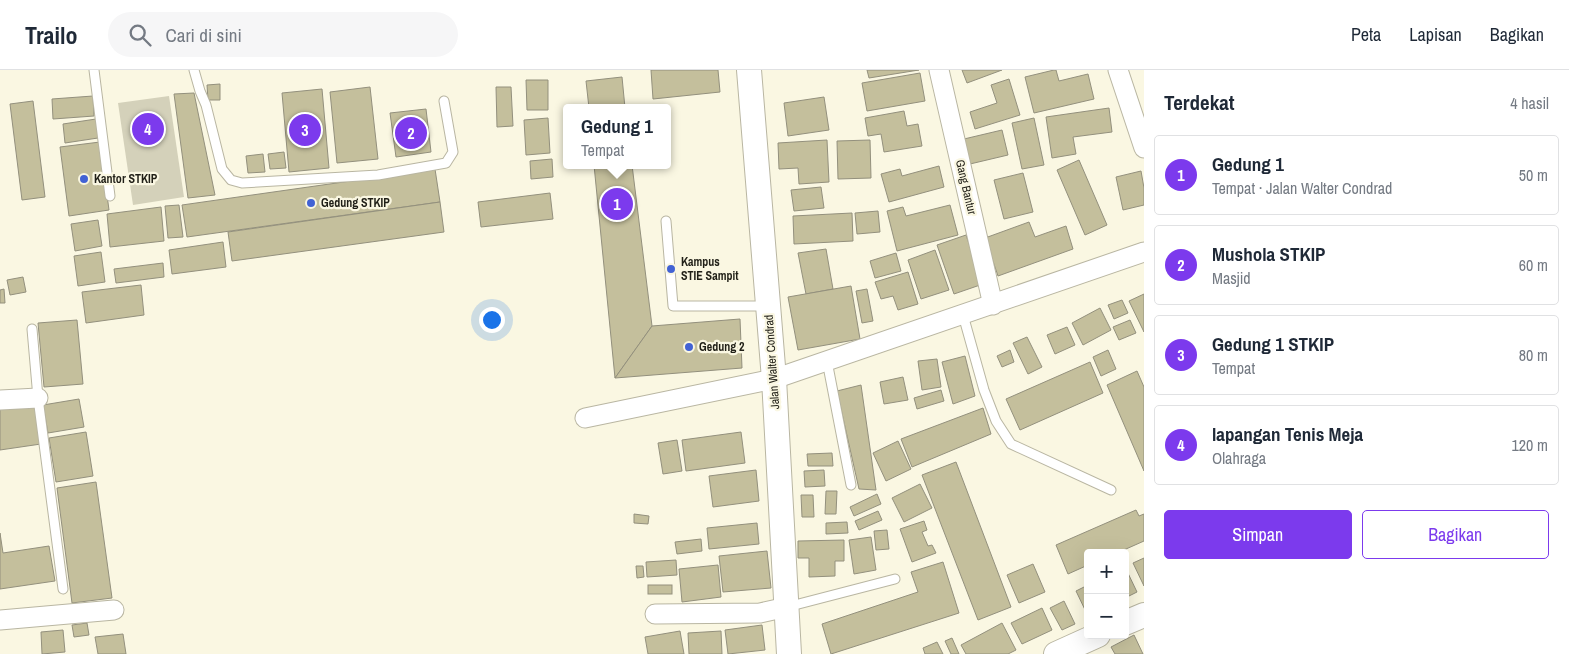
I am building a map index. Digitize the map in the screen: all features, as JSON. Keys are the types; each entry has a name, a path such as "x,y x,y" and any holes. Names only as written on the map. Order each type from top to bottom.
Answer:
{"street":[{"name":"Jalan Walter Condrad","path":"749,70 774,379 789,654"},
{"name":"Gang Bantur","path":"938,70 993,305"},
{"path":"1118,70 1144,148"},
{"path":"584,418 774,379 1144,252"},
{"path":"0,400 38,398"},
{"path":"654,614 760,613 787,607"},
{"path":"0,620 114,610"},
{"path":"1129,621 1144,615"},
{"path":"1056,654 1089,639"}],"lane":[{"path":"94,70 110,196"},
{"path":"194,70 206,106 222,169 231,180 242,183 378,175 446,164 453,152 444,101"},
{"path":"666,221 673,306 768,306"},
{"path":"963,315 984,390 996,421 1010,444 1111,490"},
{"path":"32,328 38,398 62,589"},
{"path":"827,361 852,485"},
{"path":"787,607 895,579"}],"shaded area":[{"path":"169,96 184,197 133,205 118,103"}],"building":[{"path":"651,70 718,70 720,92 653,99"},
{"path":"867,70 919,70 869,78"},
{"path":"962,70 1002,70 967,83"},
{"path":"1056,70 1059,81 1088,74 1094,99 1034,113 1025,77"},
{"path":"920,73 925,101 867,111 862,83"},
{"path":"622,77 625,104 589,104 586,81"},
{"path":"1009,79 1020,115 975,129 970,112 997,103 991,85"},
{"path":"526,80 548,80 548,110 527,110"},
{"path":"220,84 220,100 208,100 207,85"},
{"path":"370,87 378,159 337,163 330,92"},
{"path":"496,87 511,87 513,126 497,127"},
{"path":"322,89 329,168 289,172 282,93"},
{"path":"194,93 215,195 188,198 174,94"},
{"path":"93,96 94,116 53,119 52,99"},
{"path":"824,97 829,130 788,136 784,103"},
{"path":"33,101 45,197 22,200 10,104"},
{"path":"1109,108 1112,132 1073,137 1076,154 1052,158 1046,117"},
{"path":"426,109 431,152 396,157 390,113"},
{"path":"904,111 907,126 918,124 922,146 884,152 881,134 868,136 865,118"},
{"path":"548,118 550,153 526,155 524,120"},
{"path":"1034,118 1044,165 1022,169 1012,123"},
{"path":"96,119 98,138 65,143 63,124"},
{"path":"1002,130 1008,155 970,164 964,139"},
{"path":"827,140 829,182 799,184 798,168 779,169 778,143"},
{"path":"870,140 871,178 838,179 837,141"},
{"name":"Kantor STKIP","path":"100,142 109,210 69,216 60,147"},
{"path":"284,152 286,168 270,169 268,154"},
{"path":"263,154 265,172 248,173 246,156"},
{"path":"552,159 553,177 531,179 530,161"},
{"path":"1079,160 1107,225 1085,235 1057,170"},
{"path":"939,166 944,187 889,202 881,174 900,169 902,176"},
{"name":"Gedung STKIP","path":"435,169 440,202 187,237 182,205"},
{"path":"594,169 632,169 652,326 615,378"},
{"path":"1141,171 1144,205 1123,210 1116,177"},
{"path":"1023,173 1033,212 1004,219 994,180"},
{"path":"821,187 824,208 794,211 791,190"},
{"path":"550,193 553,219 481,227 478,202"},
{"path":"440,202 444,232 232,261 228,232"},
{"path":"179,205 183,237 168,238 165,206"},
{"path":"950,205 958,235 897,251 887,211 903,207 906,216"},
{"path":"161,207 164,241 110,247 107,214"},
{"path":"878,211 880,232 857,234 855,213"},
{"path":"852,213 853,241 794,244 793,216"},
{"path":"98,220 102,246 75,251 71,224"},
{"path":"1029,222 1035,237 1066,226 1073,249 998,276 985,238"},
{"path":"966,235 983,284 954,294 937,245"},
{"path":"223,242 226,267 172,274 169,250"},
{"path":"826,249 833,289 806,294 798,253"},
{"path":"935,250 949,290 921,299 908,260"},
{"path":"101,252 105,282 78,286 74,256"},
{"path":"896,253 901,271 875,278 870,261"},
{"path":"163,263 164,277 116,283 114,269"},
{"path":"908,272 918,304 898,310 893,296 881,299 875,282"},
{"path":"23,277 26,292 10,295 7,280"},
{"path":"141,285 144,315 86,323 82,292"},
{"path":"851,286 860,339 798,350 788,297"},
{"path":"4,289 5,303 0,303 0,290"},
{"path":"867,289 873,321 862,323 856,291"},
{"path":"1144,294 1144,332 1129,301"},
{"path":"1122,300 1128,313 1114,319 1108,305"},
{"path":"1100,308 1111,330 1083,345 1072,323"},
{"name":"Gedung 2","path":"740,319 742,368 615,378 652,326"},
{"path":"77,320 83,384 44,387 38,323"},
{"path":"1130,320 1136,333 1119,340 1113,327"},
{"path":"1067,327 1075,345 1055,354 1047,335"},
{"path":"1027,337 1042,367 1028,374 1013,343"},
{"path":"1010,350 1014,362 1002,367 997,356"},
{"path":"1108,350 1116,369 1101,376 1093,357"},
{"path":"965,356 975,396 953,404 942,362"},
{"path":"937,359 941,387 922,390 918,361"},
{"path":"1090,362 1103,393 1020,430 1006,399"},
{"path":"1137,371 1144,387 1144,471 1107,385"},
{"path":"903,377 908,400 884,404 880,382"},
{"path":"861,385 876,490 859,489 837,391"},
{"path":"941,390 944,401 917,409 914,398"},
{"path":"79,399 84,427 48,433 43,405"},
{"path":"34,400 41,444 0,450 0,405"},
{"path":"983,408 991,434 912,467 901,439"},
{"path":"86,432 93,476 56,482 49,438"},
{"path":"741,432 745,463 686,471 682,440"},
{"path":"677,440 682,471 663,474 658,443"},
{"path":"898,441 911,469 886,481 873,453"},
{"path":"832,453 833,466 808,466 807,454"},
{"path":"956,462 1011,607 978,620 922,475"},
{"path":"756,470 759,501 713,507 709,476"},
{"path":"824,470 825,486 805,487 804,471"},
{"path":"96,482 112,598 72,603 57,488"},
{"path":"920,484 932,508 904,522 892,498"},
{"path":"826,491 837,491 836,514 825,514"},
{"path":"877,494 881,504 854,516 850,507"},
{"path":"801,495 813,495 814,517 802,517"},
{"path":"1136,510 1139,516 1144,514 1144,541 1126,549 1084,549 1084,567 1068,574 1056,545"},
{"path":"878,511 882,520 859,530 855,521"},
{"path":"634,514 649,516 648,524 634,523"},
{"path":"924,521 927,530 922,532 928,546 932,545 936,553 912,562 900,529"},
{"path":"847,522 848,533 826,534 826,523"},
{"path":"757,523 759,544 709,549 707,528"},
{"path":"887,530 889,549 876,550 874,531"},
{"path":"0,533 3,553 49,546 55,581 0,589"},
{"path":"871,537 876,570 854,574 849,540"},
{"path":"701,539 702,551 677,554 675,542"},
{"path":"844,540 844,561 835,561 835,576 809,577 809,558 798,558 798,541"},
{"path":"767,551 771,588 723,592 719,556"},
{"path":"1144,558 1144,586 1133,563"},
{"path":"676,560 677,575 647,577 646,562"},
{"path":"943,562 959,613 831,654 822,624 918,592 911,572"},
{"path":"1033,564 1045,592 1019,603 1007,575"},
{"path":"718,565 721,597 682,602 679,569"},
{"path":"636,566 643,566 644,577 637,578"},
{"path":"1129,575 1137,592 1129,596"},
{"path":"648,585 672,585 672,594 648,594"},
{"path":"1084,587 1084,608 1076,591"},
{"path":"1064,601 1075,624 1062,630 1050,608"},
{"path":"1042,608 1052,630 1022,644 1011,623"},
{"path":"87,623 89,635 74,637 72,625"},
{"path":"1002,623 1016,650 1008,654 966,654 961,645"},
{"path":"762,625 765,650 728,654 725,630"},
{"path":"63,630 65,652 42,654 41,632"},
{"path":"680,631 684,654 648,654 645,637"},
{"path":"721,631 722,654 689,654 688,633"},
{"path":"123,634 126,654 98,654 95,637"},
{"path":"1134,635 1143,654 1115,654 1111,647"},
{"path":"952,638 959,654 951,654 945,641"},
{"path":"937,642 943,654 925,654 923,648"}],"place":[{"name":"lapangan Tenis Meja","path":"148,129"},
{"name":"Gedung 1 STKIP","path":"305,130"},
{"name":"Mushola STKIP","path":"411,133"},
{"name":"Kantor STKIP","path":"84,179"},
{"name":"Gedung STKIP","path":"311,203"},
{"name":"Gedung 1","path":"617,204"},
{"name":"Kampus STIE Sampit","path":"671,269"},
{"name":"Gedung 2","path":"689,347"}]}
